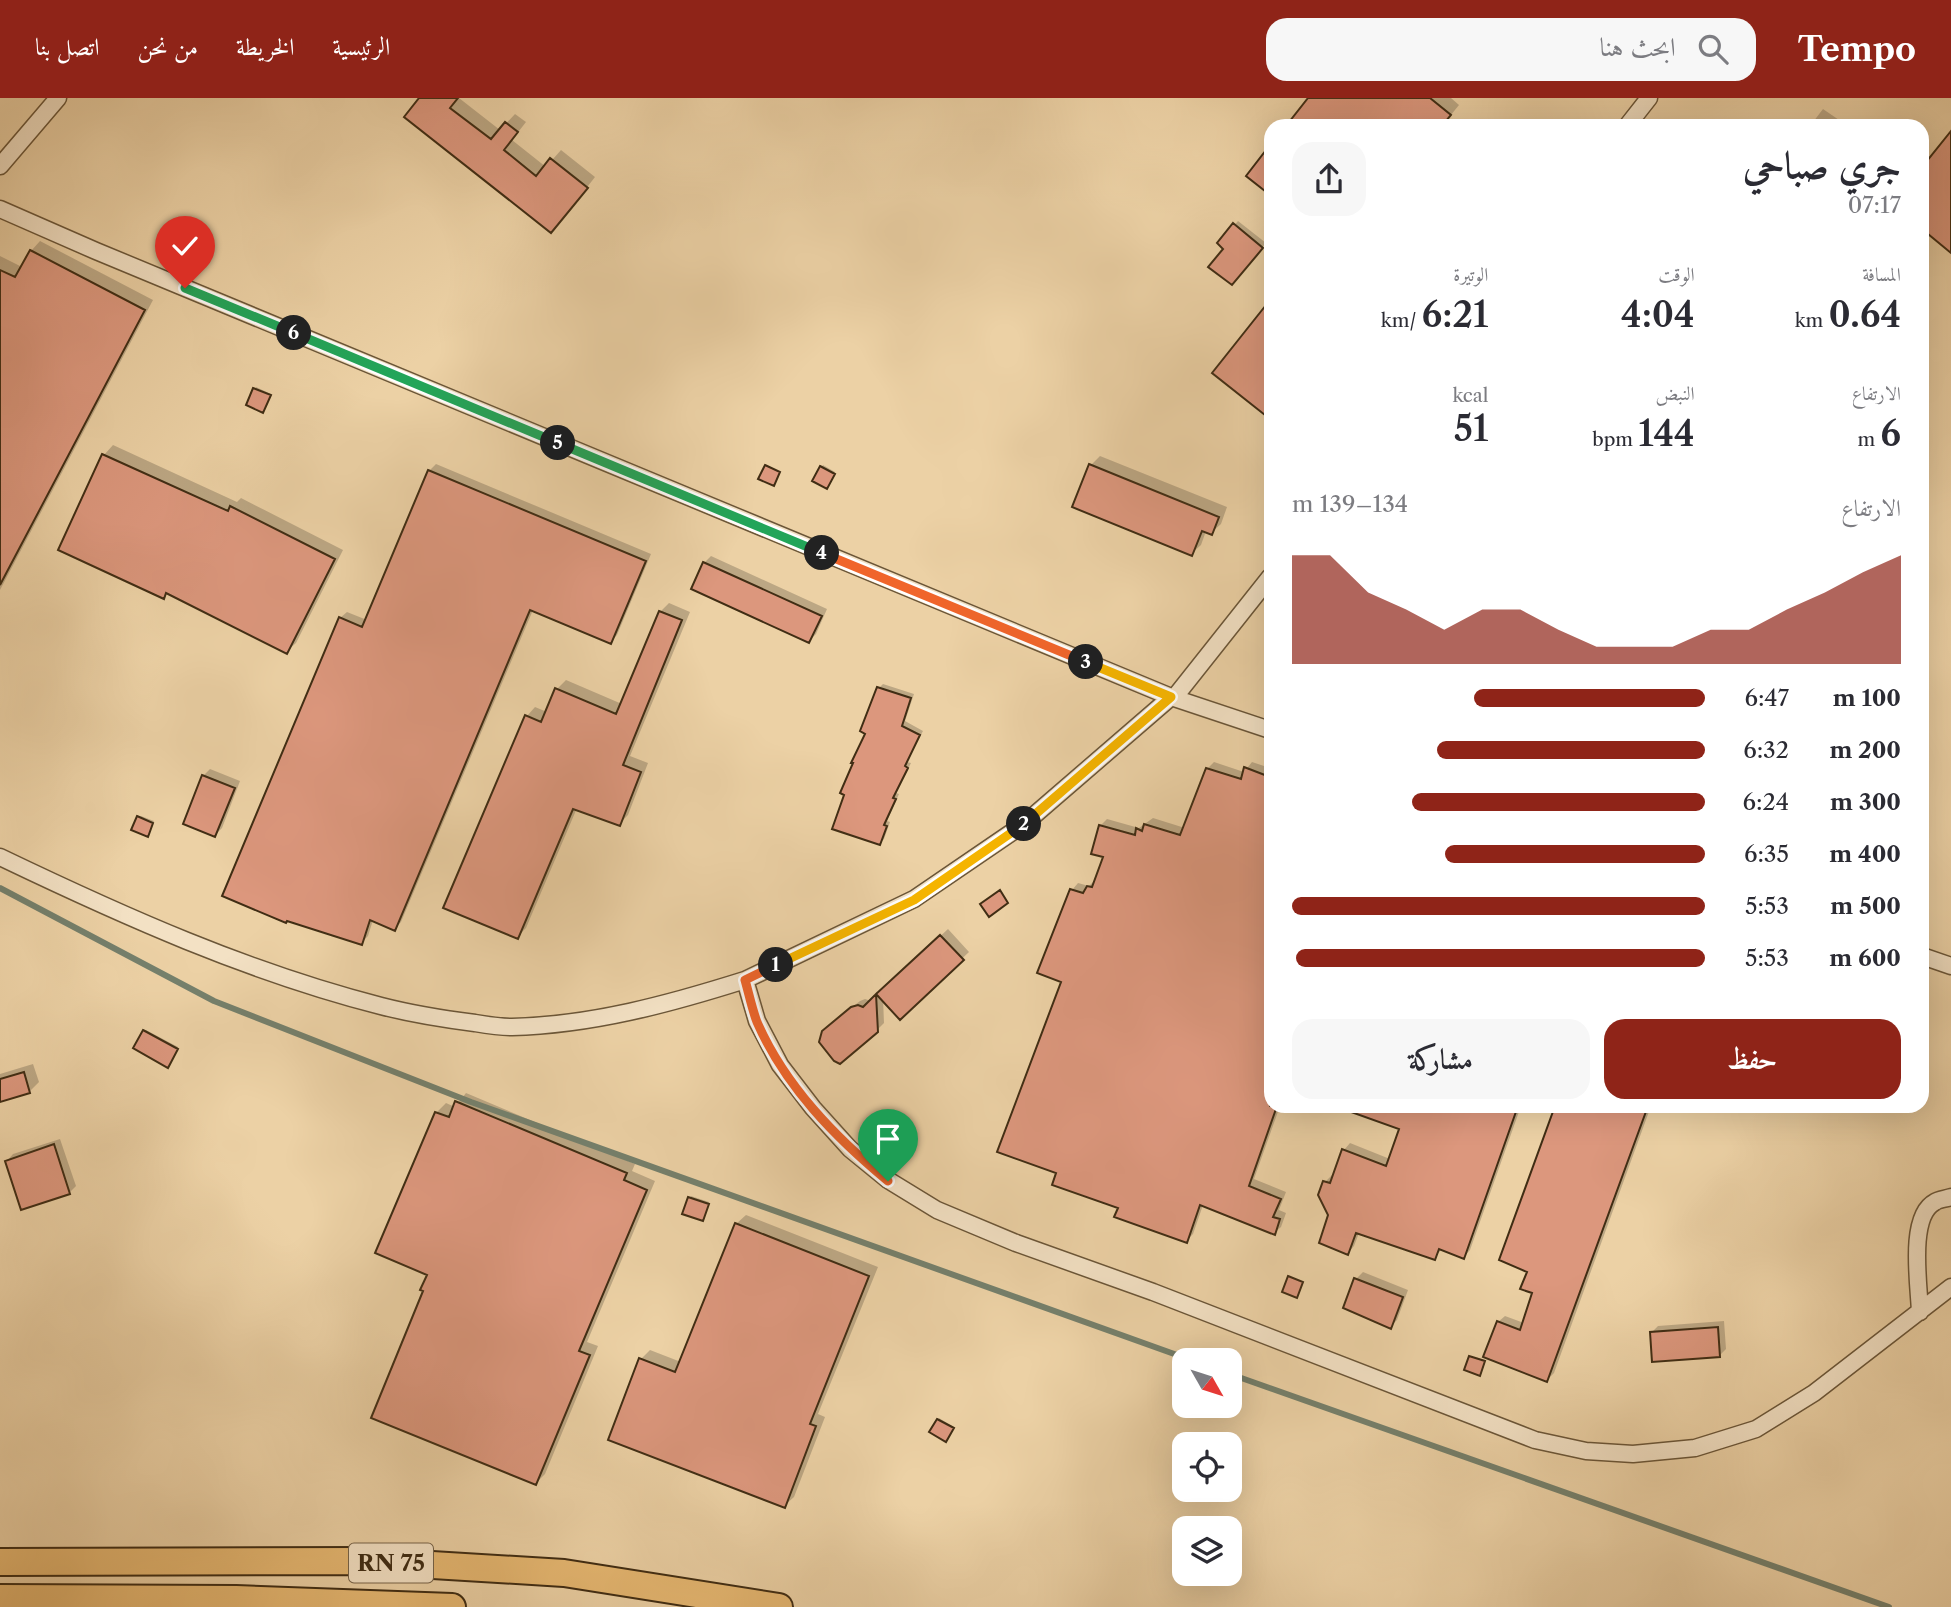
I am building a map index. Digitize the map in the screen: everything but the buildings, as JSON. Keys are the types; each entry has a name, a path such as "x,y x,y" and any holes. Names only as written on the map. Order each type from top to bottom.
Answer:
{"highway":[{"name":"RN 75","path":"0,1562 367,1561 564,1573 779,1607"},
{"name":"RN 75","path":"0,1598 236,1599 452,1607"}],"street":[{"path":"0,166 58,98"},
{"path":"1632,119 1649,98"},
{"path":"0,209 121,262 1172,698 1264,728"},
{"path":"0,857 94,903 204,949 335,994 424,1017 510,1027 601,1020 682,1000 745,980 914,900 1024,824 1172,698 1264,584"},
{"path":"1929,958 1951,966"},
{"path":"745,980 757,1021 774,1054 813,1108 859,1157 888,1181 927,1204 1016,1243 1153,1292 1535,1440 1586,1451 1633,1454 1695,1448 1756,1429 1814,1393 1951,1287"},
{"path":"1920,1312 1917,1253 1919,1220 1933,1202 1951,1197"}],"waterway":[{"path":"0,888 214,1001 471,1102 1172,1353"},
{"path":"1242,1378 1889,1607"}],"route":[{"path":"185,288 1171,697 1024,824 914,900 745,980 757,1021 780,1065 813,1108 850,1149 888,1181"}]}
